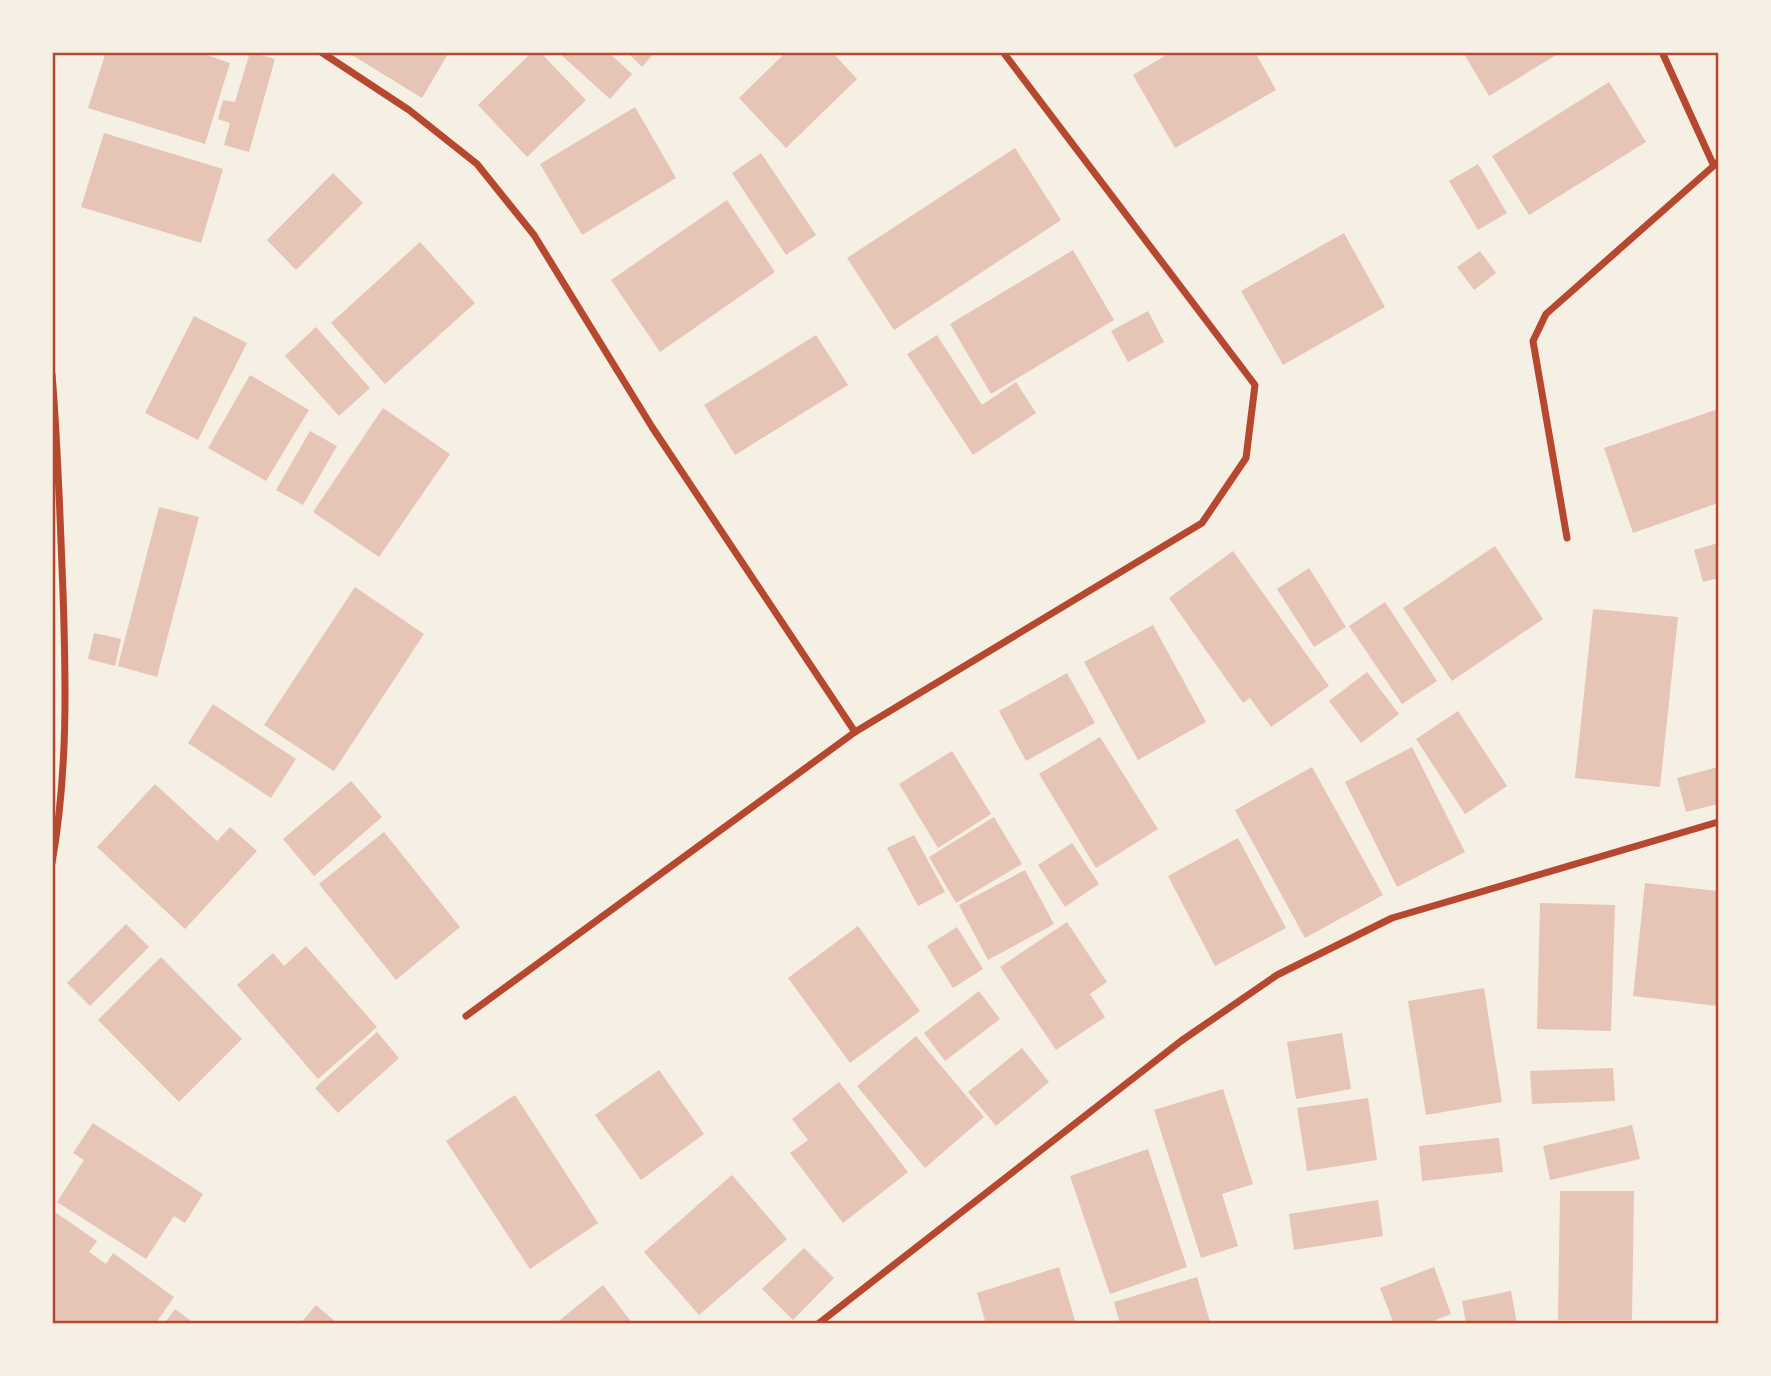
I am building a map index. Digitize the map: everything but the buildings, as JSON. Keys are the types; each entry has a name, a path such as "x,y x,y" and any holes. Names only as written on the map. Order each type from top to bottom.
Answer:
{"street":[{"path":"321,52 409,110 477,164 534,235 652,427 855,732"},
{"path":"466,1016 855,732 1202,523 1246,458 1255,385 1003,52"},
{"path":"1567,538 1533,341 1546,314 1716,163 1662,52"},
{"path":"52,373 66,711 63,803 52,863"},
{"path":"818,1324 1181,1041 1277,975 1392,918 1718,822"}]}
